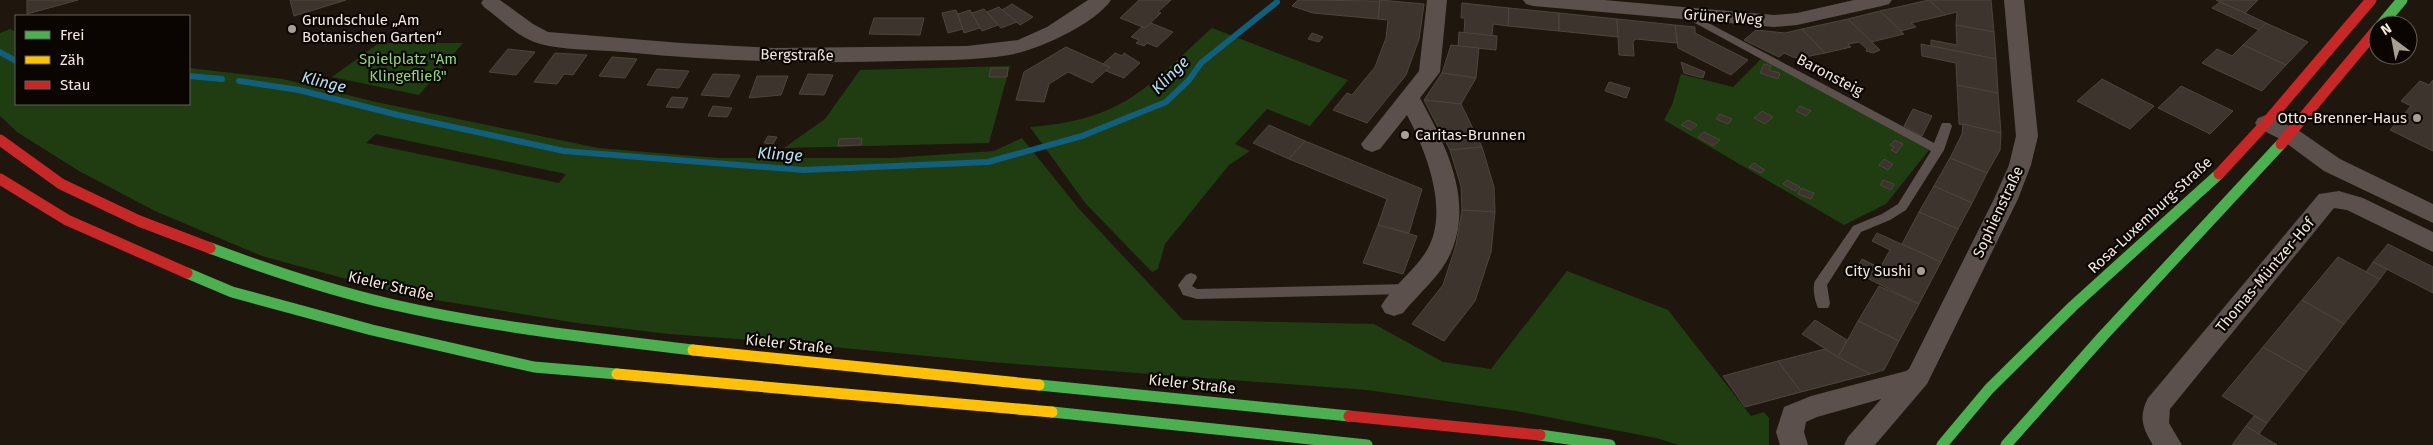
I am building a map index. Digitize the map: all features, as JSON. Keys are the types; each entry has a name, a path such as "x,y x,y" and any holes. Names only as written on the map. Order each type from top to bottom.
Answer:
{"main road":[{"name":"Rosa-Luxemburg-Straße","path":"1942,445 1996,382 2073,306 2208,185 2266,122 2371,0"},
{"path":"2379,0 2387,6 2391,13 2402,0"},
{"path":"2006,445 2290,135 2368,40"},
{"name":"Kieler Straße","path":"0,140 61,184 139,221 259,266 390,304 559,334 728,354 1530,434 1610,445"},
{"path":"0,179 31,201 112,242 232,292 372,330 534,367 1136,419 1367,445"},
{"path":"2015,445 2017,431"}],"street":[{"name":"Bergstraße","path":"491,3 526,29 544,38 749,55 857,56 967,52 1023,45 1071,23 1101,0"},
{"path":"1372,144 1429,72 1437,0"},
{"name":"Grüner Weg","path":"1533,0 1774,21 1797,19 1882,0"},
{"name":"Sophienstraße","path":"1858,445 1914,380 2006,199 2025,149 2027,136 2014,0"},
{"path":"1401,297 1439,251 1449,206 1444,171 1431,139 1409,98"},
{"path":"2266,122 2290,135 2332,165 2433,214"},
{"path":"2290,135 2344,153 2433,196"},
{"name":"Thomas-Müntzer-Hof","path":"2168,445 2154,425 2157,406 2327,200 2339,199 2356,204 2433,242"},
{"path":"1794,445 1790,432 1794,415 1811,407 1914,380"}],"lane":[{"name":"Baronsteig","path":"1686,14 1938,150"},
{"path":"1823,304 1820,285 1857,229 1886,217 1902,207 1938,150 1946,126"},
{"path":"1191,278 1185,285 1188,291 1198,294 1401,297"}],"green space":[{"path":"1212,28 1348,80 1310,126 1267,109 1235,144 1250,151 1229,165 1165,244 1158,269 1152,272 1086,204 1030,127 1077,120 1120,104 1162,74"},
{"path":"10,29 15,32 15,105 190,105 190,68 283,79 376,102 598,148 718,158 891,158 994,151 1022,138 1080,210 1183,320 1374,324 1443,362 1491,369 1567,271 1668,310 1751,416 1764,412 1769,418 1769,445 1679,445 1656,438 1516,411 1367,390 990,362 791,343 669,334 577,323 405,295 262,256 155,211 79,171 17,132 0,116 0,33","holes":["376,134 566,174 559,183 366,143"]},
{"name":"Spielplatz \"Am Klingefließ\"","path":"379,43 463,43 419,95 332,77"},
{"path":"1762,58 1929,150 1886,204 1844,225 1664,120 1672,105 1681,74 1733,87"},
{"path":"1010,66 989,143 784,148 825,119 860,70"}],"building":[{"path":"27,0 78,0 27,14"},
{"path":"290,0 346,0 294,16"},
{"path":"1139,0 1171,0 1158,12 1161,13 1145,28 1120,18"},
{"path":"1298,0 1380,1 1378,19 1313,13 1292,6"},
{"path":"1380,0 1424,4 1419,39 1406,75 1367,123 1333,110 1347,93 1352,95 1375,67 1386,38 1388,20 1378,19"},
{"path":"1929,0 1991,0 1994,32 1956,25 1957,12 1945,15"},
{"path":"1929,0 1945,15 1911,23 1916,27 1901,31 1880,11"},
{"path":"2216,0 2258,0 2245,13"},
{"path":"2220,2 2266,23 2259,30 2212,8"},
{"path":"1462,3 1509,8 1508,26 1493,24 1492,36 1464,33 1465,18 1461,18"},
{"path":"1012,4 1033,17 1020,25 1002,10"},
{"path":"999,7 1017,22 1001,28 987,12"},
{"path":"1509,8 1559,13 1559,31 1508,26"},
{"path":"984,9 998,25 982,31 972,13"},
{"path":"956,10 963,29 948,33 942,13"},
{"path":"970,10 980,28 964,33 958,14"},
{"path":"1880,11 1904,34 1871,42 1848,19"},
{"path":"1559,13 1617,19 1618,37 1559,31"},
{"path":"874,18 924,18 920,35 869,34"},
{"path":"1617,19 1675,25 1677,43 1636,39 1633,41 1634,56 1619,55"},
{"path":"1848,19 1880,50 1873,53 1866,51 1867,49 1859,42 1848,44 1851,47 1825,53 1802,29"},
{"path":"1151,23 1173,32 1157,47 1147,43 1144,46 1136,43 1139,40 1131,37 1142,27 1145,28"},
{"path":"2266,23 2308,42 2286,65 2243,45"},
{"path":"1675,25 1695,27 1695,33 1748,60 1731,75 1678,48"},
{"path":"1956,25 1994,32 1996,59 1931,46 1931,40 1957,45"},
{"path":"1802,29 1825,53 1805,57 1805,59 1784,53 1779,57 1744,40 1756,30 1785,33"},
{"path":"1459,32 1497,36 1496,50 1458,46"},
{"path":"1312,33 1323,37 1319,42 1308,39"},
{"path":"1921,44 1996,59 1998,93 1957,85 1956,63 1922,56"},
{"path":"1451,45 1479,48 1476,78 1442,73"},
{"path":"2243,45 2286,65 2262,91 2202,63 2217,49 2232,56"},
{"path":"1066,47 1110,67 1092,83 1068,72 1049,84 1044,102 1016,100 1024,72"},
{"path":"508,49 535,52 516,75 489,72"},
{"path":"555,53 587,55 573,75 564,74 557,84 534,82"},
{"path":"1115,53 1122,56 1124,53 1140,63 1124,78 1106,71 1110,67 1103,64"},
{"path":"612,57 637,59 625,78 599,76"},
{"path":"1681,62 1705,72 1703,78 1684,73"},
{"path":"1764,64 1771,66 1769,70 1780,73 1778,79 1760,73"},
{"path":"991,68 1008,68 1007,77 989,77"},
{"path":"657,69 689,71 679,88 647,85"},
{"path":"1442,73 1476,78 1461,104 1424,100"},
{"path":"713,74 740,75 729,97 701,95"},
{"path":"808,74 833,75 824,95 799,94"},
{"path":"757,76 788,76 781,95 749,98"},
{"path":"2102,79 2154,106 2130,129 2077,101"},
{"name":"Otto-Brenner-Haus","path":"2433,80 2433,151 2390,130 2411,106 2401,101 2420,81 2429,85"},
{"path":"1609,82 1630,88 1626,98 1605,91"},
{"path":"1957,85 1998,93 2001,133 1959,124"},
{"path":"2181,86 2233,111 2210,134 2158,108"},
{"path":"672,97 688,98 683,108 666,107"},
{"path":"1424,100 1461,104 1482,147 1450,150"},
{"path":"713,106 732,108 727,117 708,116"},
{"path":"1800,106 1811,111 1806,116 1796,111"},
{"path":"1913,109 1932,116 1922,136 1904,126"},
{"path":"1762,111 1773,117 1765,124 1754,118"},
{"path":"1720,114 1732,119 1728,124 1716,119"},
{"path":"1688,120 1697,125 1691,130 1681,125"},
{"path":"1963,124 2001,133 2000,150 1987,173 1950,158 1962,134"},
{"path":"1269,125 1305,141 1289,159 1253,143"},
{"path":"1704,132 1720,140 1713,146 1698,137"},
{"path":"768,136 777,137 773,144 764,143"},
{"path":"862,138 861,145 838,146 839,139"},
{"path":"1895,140 1903,144 1896,153 1891,150 1894,147 1890,145"},
{"path":"1305,141 1422,189 1409,233 1378,225 1387,199 1289,159"},
{"path":"1482,147 1494,187 1495,212 1462,210 1461,186 1450,150"},
{"path":"1950,158 1987,173 1972,203 1934,186"},
{"path":"1884,159 1893,164 1888,170 1879,165"},
{"path":"1754,163 1765,170 1761,173 1749,167"},
{"path":"1787,180 1800,187 1795,191 1783,184"},
{"path":"1883,180 1894,184 1891,190 1880,185"},
{"path":"1934,186 1972,203 1958,229 1919,212"},
{"path":"1801,188 1814,193 1811,199 1798,194"},
{"path":"1462,210 1495,212 1491,252 1475,301 1444,341 1412,324 1443,285 1456,245"},
{"path":"1919,212 1958,229 1941,262 1902,244"},
{"path":"1378,225 1417,236 1403,274 1363,263"},
{"path":"1877,233 1941,262 1919,304 1855,272 1862,259 1880,268 1890,250 1872,241"},
{"path":"2388,244 2433,267 2433,293 2373,262"},
{"path":"2338,257 2380,279 2344,324 2302,300"},
{"path":"2373,262 2387,269 2380,279 2366,272"},
{"path":"1879,286 1919,304 1899,341 1858,321"},
{"path":"2302,300 2344,324 2307,372 2263,347"},
{"path":"1815,320 1847,340 1838,357 1802,334"},
{"path":"1858,321 1899,341 1884,370 1870,374 1838,357"},
{"path":"2263,347 2307,372 2267,423 2222,396"},
{"path":"1825,349 1870,374 1801,392 1778,361"},
{"path":"1778,361 1801,392 1745,407 1723,376"},
{"path":"2254,416 2267,423 2259,434 2246,426"},
{"path":"2246,426 2259,434 2277,445 2232,445"}],"waterway":[{"name":"Klinge","path":"239,81 299,90 398,115 564,151 803,170 988,162 1082,136 1166,102 1189,80 1201,63 1277,2"},
{"name":"Klinge","path":"0,52 15,60"},
{"name":"Klinge","path":"190,76 222,79"}],"traffic: fast":[{"path":"2389,15 2402,0"},
{"path":"2006,445 2102,337 2281,144"},
{"path":"1942,445 1989,389 2073,306 2219,174"},
{"path":"210,248 259,266 390,304 549,333 693,350"},
{"path":"187,273 232,292 372,330 534,367 617,374"},
{"path":"1039,385 1349,416"},
{"path":"1052,412 1367,445"},
{"path":"1540,435 1610,445"}],"traffic: slow":[{"path":"693,350 1039,385"},
{"path":"617,374 1052,412"}],"traffic: jam":[{"path":"2219,174 2266,123 2371,0"},
{"path":"2281,144 2368,40"},
{"path":"0,140 61,184 139,221 210,248"},
{"path":"0,179 67,220 187,273"},
{"path":"1349,416 1540,435"}],"place":[{"name":"Grundschule „Am Botanischen Garten“","path":"292,29"},
{"name":"Otto-Brenner-Haus","path":"2417,118"},
{"name":"Caritas-Brunnen","path":"1405,135"},
{"name":"City Sushi","path":"1921,271"}]}
